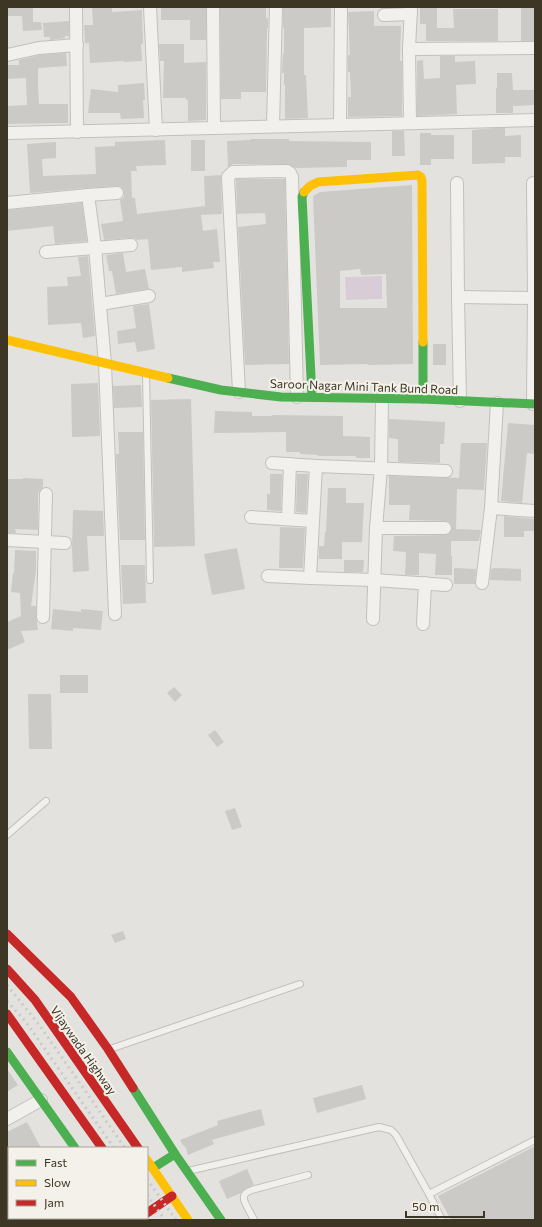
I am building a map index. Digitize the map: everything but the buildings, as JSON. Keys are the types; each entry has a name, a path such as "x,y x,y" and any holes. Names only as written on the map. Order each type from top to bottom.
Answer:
{"main road":[{"path":"312,397 302,197 303,191 308,186 318,182 418,175 421,177 422,181 423,399"},
{"name":"Saroor Nagar Mini Tank Bund Road","path":"7,340 221,390 281,397 423,399 534,404"},
{"path":"7,934 71,997 108,1050 175,1154 221,1220"},
{"name":"Vijaywada Highway","path":"7,969 35,1000 137,1147"},
{"path":"8,1017 101,1147"},
{"path":"7,1052 74,1147"},
{"path":"153,1168 175,1154"},
{"path":"148,1161 188,1220"},
{"path":"148,1212 172,1196"}],"street":[{"path":"76,7 77,132"},
{"path":"150,7 156,130"},
{"path":"214,7 214,128"},
{"path":"273,126 276,7"},
{"path":"340,124 341,7"},
{"path":"384,16 411,11 409,49 410,123"},
{"path":"7,55 39,48 77,46"},
{"path":"409,49 535,48"},
{"path":"7,133 535,120"},
{"path":"239,392 228,177 233,172 287,171 292,177 297,397"},
{"path":"457,183 460,401"},
{"path":"533,183 534,404"},
{"path":"7,203 117,193"},
{"path":"88,195 95,247 105,364 115,614"},
{"path":"46,252 131,245"},
{"path":"100,304 149,296"},
{"path":"458,297 534,298"},
{"path":"373,619 376,528 381,468 382,398"},
{"path":"482,583 491,508 497,403"},
{"path":"272,463 316,466 446,470"},
{"path":"288,519 290,464"},
{"path":"310,578 316,466"},
{"path":"43,617 46,494"},
{"path":"491,508 535,511"},
{"path":"251,517 314,521"},
{"path":"376,528 446,528"},
{"path":"7,540 65,543"},
{"path":"268,576 374,580 446,585"},
{"path":"423,624 425,583"},
{"path":"7,1119 41,1100"}],"lane":[{"path":"146,373 150,580"},
{"path":"7,835 46,802"},
{"path":"108,1050 300,984"},
{"path":"187,1171 379,1127 391,1130 396,1135 442,1220"},
{"path":"429,1194 535,1140"},
{"path":"254,1220 243,1199 247,1192 308,1175"}],"shaded area":[{"path":"382,276 382,299 346,300 345,277"}],"railway":[{"path":"7,985 40,1026 124,1147"},
{"path":"7,1001 26,1022 113,1147"},
{"path":"148,1180 176,1220"},
{"path":"148,1196 165,1220"}],"traffic: fast":[{"path":"304,192 302,197 312,397"},
{"path":"423,342 423,399"},
{"path":"168,378 221,390 281,397 423,399 535,404"},
{"path":"7,1052 74,1147"},
{"path":"133,1088 175,1154 221,1220"},
{"path":"153,1168 175,1154"}],"traffic: slow":[{"path":"304,192 310,186 318,182 418,175 421,177 423,342"},
{"path":"7,340 168,378"},
{"path":"148,1161 188,1220"}],"traffic: jam":[{"path":"7,934 71,997 108,1049 133,1088"},
{"path":"7,969 35,1000 137,1147"},
{"path":"7,1014 101,1147"},
{"path":"148,1212 172,1196"}]}
